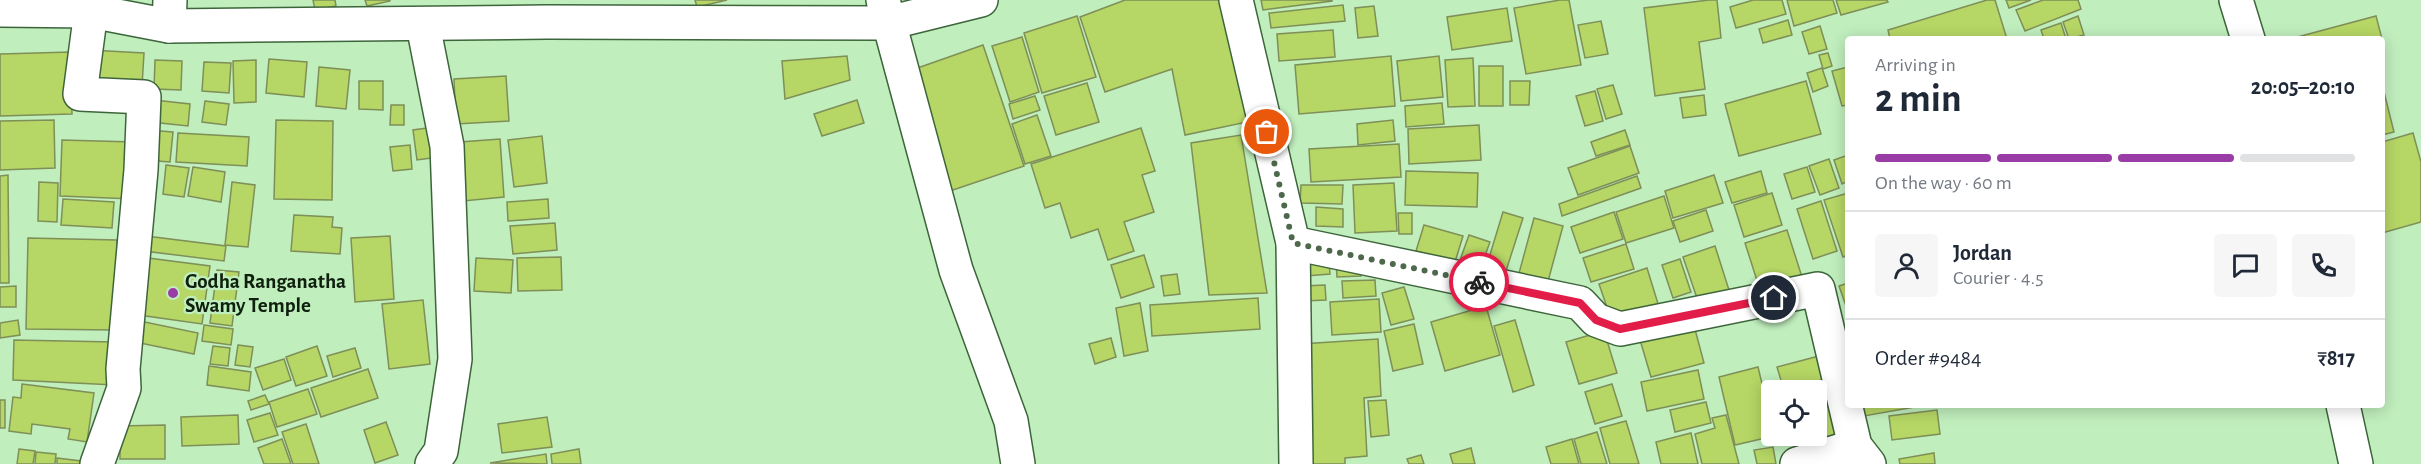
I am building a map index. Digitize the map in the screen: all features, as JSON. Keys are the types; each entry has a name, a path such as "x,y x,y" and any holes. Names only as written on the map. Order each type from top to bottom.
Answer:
{"street":[{"path":"0,10 170,13 423,25 885,11 981,0"},
{"path":"1236,0 1293,243 1296,464"},
{"path":"2236,0 2247,36"},
{"path":"885,11 956,270 1011,421 1018,464"},
{"path":"91,12 80,94 144,97 141,170 123,369 124,388 97,464"},
{"path":"423,25 447,146 455,359 441,451 432,464"},
{"path":"1293,243 1580,303 1596,320 1620,329 1818,289 1845,391"},
{"path":"1797,464 1862,455 1850,408"},
{"path":"2344,408 2356,464"}],"building":[{"path":"313,0 335,0 336,6 315,10"},
{"path":"365,0 390,0 390,1 367,6"},
{"path":"695,0 727,0 697,7"},
{"path":"1125,0 1225,0 1247,122 1185,135 1172,69 1105,92 1080,17"},
{"path":"1261,0 1332,0 1332,1 1263,10"},
{"path":"1569,0 1581,65 1526,74 1514,8"},
{"path":"1717,0 1721,38 1699,42 1705,89 1655,96 1644,8"},
{"path":"1753,0 1782,0 1786,14 1736,28 1730,7"},
{"path":"1787,0 1833,0 1837,13 1794,26"},
{"path":"1836,0 1887,0 1888,2 1841,15"},
{"path":"1987,0 1995,0 2006,36 1889,36 1888,30"},
{"path":"2006,0 2031,0 2009,8"},
{"path":"2043,0 2078,0 2081,9 2025,31 2016,10"},
{"path":"1343,5 1345,21 1271,28 1269,13"},
{"path":"1374,6 1378,36 1358,38 1355,8"},
{"path":"1507,8 1512,41 1452,50 1447,17"},
{"path":"1077,16 1096,77 1042,93 1024,33"},
{"path":"2078,16 2084,35 2068,36 2063,22"},
{"path":"2376,16 2381,36 2301,36"},
{"path":"1788,20 1792,35 1763,43 1759,29"},
{"path":"1601,21 1608,54 1585,58 1578,25"},
{"path":"2061,23 2065,36 2043,36 2041,30"},
{"path":"1820,26 1827,49 1809,54 1802,32"},
{"path":"1333,30 1335,57 1279,61 1277,34"},
{"path":"1022,37 1039,92 1010,102 992,46"},
{"path":"983,45 1024,166 950,191 909,71"},
{"path":"90,50 144,53 142,86 88,84"},
{"path":"71,52 72,114 0,116 0,54"},
{"path":"1828,53 1832,66 1823,69 1819,55"},
{"path":"847,56 850,80 785,99 782,61"},
{"path":"1391,56 1395,106 1299,114 1295,65"},
{"path":"1439,56 1443,97 1401,101 1397,61"},
{"path":"1473,58 1475,106 1448,107 1445,60"},
{"path":"269,59 307,62 304,97 266,93"},
{"path":"155,60 182,61 181,90 154,89"},
{"path":"256,60 256,102 234,103 233,61"},
{"path":"204,62 231,63 229,93 202,91"},
{"path":"1479,66 1503,66 1503,106 1479,106"},
{"path":"319,67 350,70 346,109 316,106"},
{"path":"1822,68 1828,86 1813,92 1807,73"},
{"path":"1845,68 1845,106 1842,106 1832,71"},
{"path":"506,76 509,121 456,124 454,79"},
{"path":"359,81 383,81 383,110 359,109"},
{"path":"1510,81 1530,81 1529,105 1510,105"},
{"path":"1806,81 1821,134 1739,156 1725,104"},
{"path":"1087,83 1099,122 1056,135 1044,96"},
{"path":"1613,85 1622,114 1606,119 1597,89"},
{"path":"1595,91 1603,121 1585,126 1576,96"},
{"path":"1704,95 1706,115 1683,118 1680,98"},
{"path":"1035,96 1040,110 1013,119 1009,104"},
{"path":"2385,96 2394,132 2385,134"},
{"path":"154,100 190,104 188,126 151,122"},
{"path":"857,100 864,123 822,136 814,114"},
{"path":"205,101 229,104 226,125 202,122"},
{"path":"1442,103 1444,124 1406,127 1405,106"},
{"path":"391,105 404,105 404,125 390,125"},
{"path":"1037,115 1051,156 1025,164 1012,124"},
{"path":"54,120 55,168 0,170 0,121"},
{"path":"276,120 333,121 332,200 274,199"},
{"path":"1393,120 1395,141 1358,145 1357,124"},
{"path":"1479,125 1481,160 1409,164 1408,129"},
{"path":"434,127 438,157 417,160 413,130"},
{"path":"1141,128 1155,171 1142,175 1154,212 1124,222 1134,251 1108,260 1098,229 1071,238 1060,203 1045,208 1031,164"},
{"path":"147,130 173,132 170,162 145,160"},
{"path":"1625,130 1630,145 1596,156 1591,142"},
{"path":"178,133 249,137 247,166 176,162"},
{"path":"2413,133 2421,162 2421,222 2385,232 2385,141"},
{"path":"1241,135 1267,293 1209,295 1191,143"},
{"path":"542,136 547,183 514,187 508,140"},
{"path":"500,139 504,197 463,201 460,142"},
{"path":"62,140 134,142 133,199 60,196"},
{"path":"1399,144 1401,177 1311,182 1309,149"},
{"path":"410,145 412,169 393,171 390,147"},
{"path":"1630,146 1639,173 1578,195 1568,168"},
{"path":"1845,156 1845,182 1842,184 1834,160"},
{"path":"1829,159 1839,188 1820,195 1809,166"},
{"path":"166,165 189,168 184,197 163,194"},
{"path":"193,167 225,172 221,202 188,196"},
{"path":"1807,167 1815,192 1792,199 1784,174"},
{"path":"1406,171 1478,173 1477,207 1405,205"},
{"path":"1761,171 1767,193 1732,203 1725,182"},
{"path":"8,175 9,283 0,283 0,176"},
{"path":"1714,175 1723,203 1673,218 1665,191"},
{"path":"1637,176 1641,188 1562,216 1559,204"},
{"path":"39,182 58,183 57,222 38,221"},
{"path":"232,182 255,185 248,247 225,245"},
{"path":"1394,183 1397,231 1355,233 1353,185"},
{"path":"1301,185 1343,185 1342,204 1300,203"},
{"path":"1772,193 1782,225 1744,237 1734,205"},
{"path":"1845,194 1845,256 1843,257 1824,200"},
{"path":"1664,196 1674,228 1626,243 1616,212"},
{"path":"63,199 114,202 112,228 61,225"},
{"path":"548,199 549,218 508,221 507,202"},
{"path":"1821,201 1837,251 1813,259 1797,209"},
{"path":"1316,207 1343,209 1343,227 1316,226"},
{"path":"1706,210 1713,231 1680,242 1673,221"},
{"path":"1503,212 1523,218 1504,277 1485,271"},
{"path":"1614,212 1623,239 1580,253 1571,227"},
{"path":"1398,213 1412,213 1412,234 1399,234"},
{"path":"294,215 333,217 332,227 342,228 340,254 291,251"},
{"path":"1534,218 1563,226 1547,285 1518,277"},
{"path":"555,223 557,250 513,254 510,226"},
{"path":"1424,225 1463,236 1455,262 1416,251"},
{"path":"1787,230 1802,277 1760,290 1745,243"},
{"path":"1469,235 1490,242 1480,269 1459,263"},
{"path":"146,236 226,246 224,261 144,251"},
{"path":"390,236 394,299 355,302 351,238"},
{"path":"28,238 117,240 115,330 26,329"},
{"path":"1626,244 1634,269 1591,282 1583,258"},
{"path":"1715,246 1729,290 1698,301 1683,257"},
{"path":"1144,255 1154,287 1121,298 1111,265"},
{"path":"561,257 562,290 518,291 517,258"},
{"path":"148,258 210,266 202,324 139,315"},
{"path":"476,258 513,260 511,293 474,291"},
{"path":"1360,259 1361,276 1337,277 1336,261"},
{"path":"1680,259 1691,292 1673,298 1662,265"},
{"path":"1329,261 1330,274 1306,276 1305,263"},
{"path":"1647,268 1659,307 1612,322 1599,284"},
{"path":"217,270 239,272 232,326 210,323"},
{"path":"1177,274 1180,294 1164,296 1161,276"},
{"path":"1375,280 1376,296 1343,298 1342,281"},
{"path":"1845,284 1845,303 1839,286"},
{"path":"1325,285 1326,300 1304,301 1303,286"},
{"path":"16,286 16,307 0,307 0,287"},
{"path":"1404,287 1414,319 1391,325 1382,293"},
{"path":"1258,298 1260,329 1152,336 1150,305"},
{"path":"1379,299 1381,332 1332,335 1330,302"},
{"path":"423,300 430,364 389,369 382,304"},
{"path":"1140,303 1148,351 1124,356 1116,308"},
{"path":"1486,306 1500,355 1445,371 1431,322"},
{"path":"1692,318 1704,363 1651,377 1638,333"},
{"path":"18,320 20,335 0,338 0,323"},
{"path":"135,320 198,333 194,354 130,341"},
{"path":"1515,320 1534,385 1513,392 1494,326"},
{"path":"1414,324 1423,364 1393,371 1384,331"},
{"path":"204,325 233,329 231,345 202,341"},
{"path":"1604,331 1617,373 1579,384 1566,342"},
{"path":"1111,338 1116,357 1095,364 1089,344"},
{"path":"1378,339 1381,396 1364,398 1367,456 1345,458 1345,464 1307,464 1300,344"},
{"path":"14,340 114,342 115,385 13,380"},
{"path":"238,345 253,347 250,367 235,365"},
{"path":"213,346 230,348 228,366 210,364"},
{"path":"317,346 327,376 296,386 286,357"},
{"path":"355,348 361,368 333,377 327,356"},
{"path":"1819,356 1825,379 1781,380 1777,367"},
{"path":"284,359 291,380 263,390 255,368"},
{"path":"209,366 251,372 249,391 207,385"},
{"path":"1758,367 1761,380 1761,439 1735,445 1719,377"},
{"path":"368,369 378,398 321,417 311,388"},
{"path":"1698,370 1704,399 1647,411 1641,382"},
{"path":"22,384 94,393 87,442 68,439 70,429 32,424 31,434 9,431 13,397 21,398"},
{"path":"1612,384 1622,416 1595,424 1585,392"},
{"path":"1827,384 1845,442 1801,455 1798,446 1827,446"},
{"path":"308,389 317,414 277,427 269,402"},
{"path":"265,395 269,404 251,410 248,401"},
{"path":"0,400 5,400 5,428 0,428"},
{"path":"1386,400 1389,435 1371,437 1368,401"},
{"path":"1706,402 1711,423 1675,432 1670,410"},
{"path":"1863,408 1909,408 1864,416"},
{"path":"1937,410 1940,434 1892,440 1889,416"},
{"path":"270,413 278,435 254,442 247,420"},
{"path":"238,415 239,444 182,446 181,417"},
{"path":"1726,415 1739,464 1702,464 1695,434 1715,428 1712,418"},
{"path":"547,417 552,447 502,453 498,424"},
{"path":"1626,421 1639,464 1610,464 1600,428"},
{"path":"386,422 398,455 375,463 364,430"},
{"path":"306,424 319,464 293,464 282,432"},
{"path":"165,425 165,459 120,459 120,426"},
{"path":"1597,432 1607,464 1581,464 1574,439"},
{"path":"1691,433 1698,464 1661,464 1656,442"},
{"path":"282,439 291,464 264,464 258,448"},
{"path":"1572,439 1579,464 1551,464 1546,447"},
{"path":"1773,447 1776,464 1757,464 1754,450"},
{"path":"1471,448 1475,464 1453,464 1450,454"},
{"path":"19,449 35,451 33,464 17,464"},
{"path":"579,449 581,464 552,464 551,454"},
{"path":"36,452 56,454 55,464 35,464"},
{"path":"1934,453 1935,464 1900,464 1899,459"},
{"path":"546,454 547,464 490,463"},
{"path":"1421,455 1424,464 1409,464 1407,459"},
{"path":"57,458 81,461 80,464 57,464"}],"way so far":[{"path":"1267,132 1293,243 1479,282"}],"place":[{"name":"Godha Ranganatha Swamy Temple","path":"173,293"}],"route":[{"path":"1479,282 1580,303 1596,320 1620,329 1774,298"}]}
